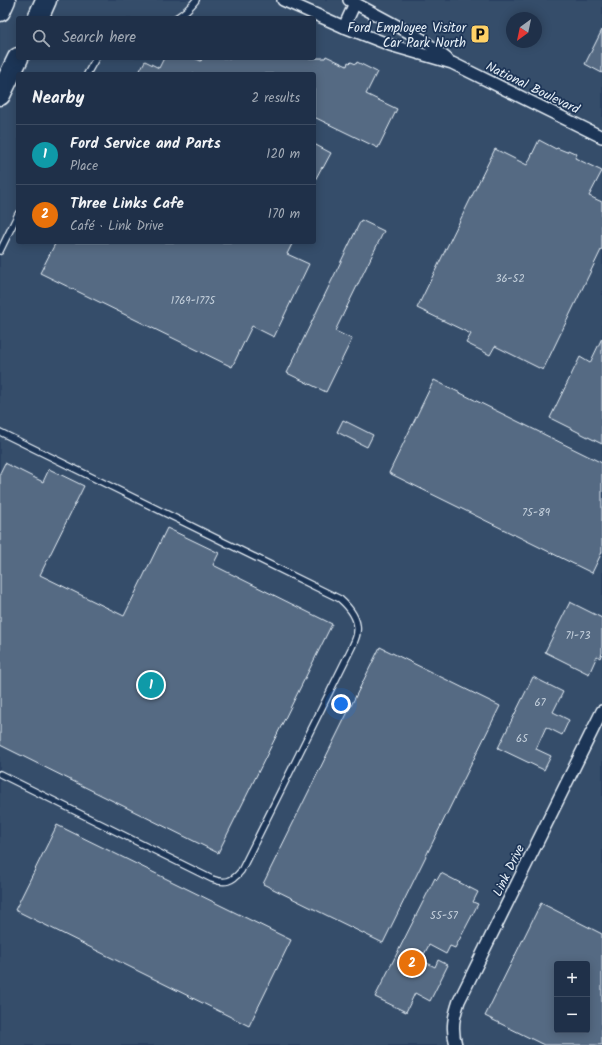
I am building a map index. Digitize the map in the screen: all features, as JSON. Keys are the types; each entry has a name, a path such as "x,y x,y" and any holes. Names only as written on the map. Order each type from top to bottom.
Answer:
{"highway":[{"path":"0,11 5,0"},
{"path":"39,16 46,0"},
{"path":"0,95 17,60"}],"street":[{"name":"National Boulevard","path":"283,0 344,27 390,45 452,63 602,137"},
{"name":"National Boulevard","path":"352,2 423,40 452,63"},
{"path":"344,27 352,2"},
{"name":"Link Drive","path":"456,1045 453,1026 454,1015 459,1000 602,711"}],"lane":[{"path":"179,16 192,6 196,0"},
{"path":"88,72 95,60"},
{"path":"0,251 16,218"},
{"path":"0,432 340,599 353,613 358,630 352,647 241,871 230,881 218,881 212,879 0,774"}],"shaded area":[{"path":"0,0 602,0 602,1045 0,1045"}],"building":[{"path":"602,30 602,73 585,64"},
{"path":"326,56 347,66 348,62 356,64 357,62 377,72 366,94 397,109 378,148 316,118 316,72 139,72 145,61 159,68 163,60 316,60 316,58 325,58"},
{"path":"539,140 556,149 557,148 567,152 568,150 577,154 575,158 602,171 589,196 602,202 602,248 543,370 495,346 490,355 466,343 471,334 417,308 495,149 527,165"},
{"path":"316,145 331,153 323,168 322,167 316,178"},
{"path":"361,220 384,231 335,331 352,339 326,392 287,373"},
{"path":"55,244 292,244 287,254 309,264 274,337 252,326 232,367 40,273"},
{"path":"602,338 602,444 550,418 580,357 590,363"},
{"path":"434,380 602,463 602,552 592,573 389,473"},
{"path":"343,420 373,435 367,447 337,432"},
{"path":"5,463 43,482 49,469 84,486 40,575 124,616 167,528 219,553 213,565 332,624 218,853 0,745 0,473"},
{"path":"570,602 602,618 602,653 600,658 597,656 589,674 545,652"},
{"path":"380,647 500,706 383,943 263,884"},
{"path":"533,677 563,692 553,712 569,720 562,735 546,727 536,749 551,756 544,770 498,748"},
{"path":"57,825 291,940 249,1026 15,910"},
{"path":"441,873 478,892 473,902 478,904 455,948 450,946 446,954 429,945 421,960 435,967 438,960 448,965 430,1001 415,993 406,1012 375,997 435,878 437,880"},
{"path":"541,903 602,934 602,1045 544,1045 485,1016"}],"place":[{"name":"Ford Employee Visitor Car Park North","path":"480,34"},
{"name":"Ford Service and Parts","path":"151,685"},
{"name":"Three Links Cafe","path":"412,963"}]}
